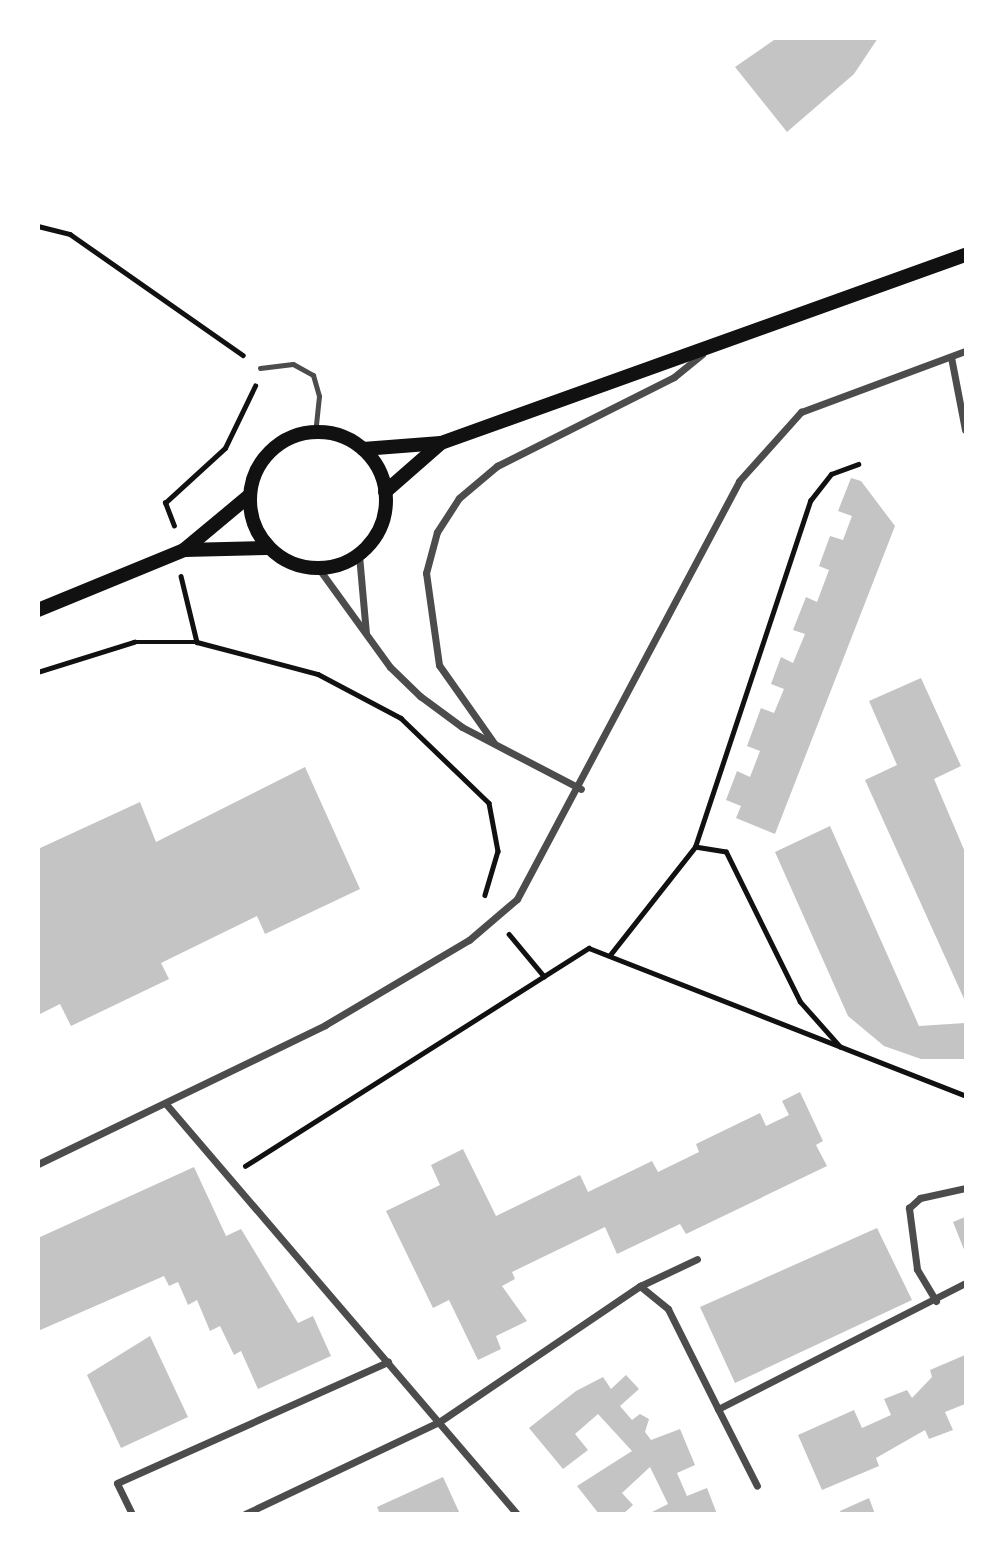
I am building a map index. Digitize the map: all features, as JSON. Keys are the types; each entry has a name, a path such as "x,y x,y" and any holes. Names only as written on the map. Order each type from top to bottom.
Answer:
{"main road":[{"path":"363,449 441,443 965,255"},
{"path":"315,432 338,434 363,449 375,461 385,492 382,527 359,555 319,569 286,561 267,548 255,529 250,495 259,464 274,447 315,432"},
{"path":"385,492 441,443"},
{"path":"38,610 184,550 250,495"},
{"path":"184,550 267,548"}],"street":[{"path":"494,743 439,665 428,622 426,573 437,532 459,498 497,466 674,377 713,344"},
{"path":"38,1164 326,1026 469,940 517,899 581,789 739,481 801,412 965,351"},
{"path":"951,356 965,430"},
{"path":"359,555 366,634"},
{"path":"319,569 366,634 420,696 494,743 581,789"},
{"path":"166,1104 517,1514"},
{"path":"936,1301 917,1269 906,1224 909,1209 920,1198 965,1188"},
{"path":"245,1514 439,1422 640,1286 697,1259"},
{"path":"718,1409 936,1301 965,1283"},
{"path":"640,1286 668,1309 757,1486"},
{"path":"132,1514 117,1483 388,1362"}],"lane":[{"path":"260,368 293,364 313,375 319,396 315,432"}],"path":[{"path":"38,226 70,234 260,368 249,409"},
{"path":"610,956 695,847 810,501 831,474 858,464"},
{"path":"38,672 134,642 197,642 318,674 401,718 489,803 498,851 484,902 544,976"},
{"path":"695,847 726,852 800,1002 843,1050"},
{"path":"230,1176 589,948 843,1050 965,1095"}],"building":[{"path":"777,38 878,38 854,74 787,132 735,67"},
{"path":"851,478 861,481 895,526 775,834 736,818 741,806 726,800 737,771 750,777 760,751 747,746 761,708 774,713 784,689 771,684 781,657 793,663 805,634 793,630 806,597 817,602 829,570 819,566 830,536 843,540 852,516 838,511"},
{"path":"921,678 961,766 934,779 965,852 965,1001 865,780 897,765 869,701"},
{"path":"305,767 360,889 265,934 257,916 161,963 169,979 71,1026 60,1004 38,1015 38,849 140,802 156,842"},
{"path":"830,826 919,1026 965,1023 965,1059 921,1059 884,1046 848,1016 775,852"},
{"path":"800,1092 823,1141 816,1145 827,1166 686,1234 680,1224 617,1254 605,1227 512,1272 515,1279 502,1286 527,1321 496,1336 501,1349 478,1360 449,1300 433,1308 386,1211 440,1185 431,1165 463,1149 496,1216 580,1175 588,1192 652,1161 658,1172 699,1152 696,1144 760,1113 766,1126 789,1115 782,1101"},
{"path":"194,1167 226,1236 241,1229 298,1323 313,1316 331,1356 258,1389 241,1351 234,1355 220,1326 210,1331 197,1300 188,1305 178,1282 169,1286 164,1276 38,1331 38,1238"},
{"path":"965,1217 965,1252 953,1222"},
{"path":"877,1228 912,1300 735,1383 700,1307"},
{"path":"150,1336 188,1417 121,1448 87,1375"},
{"path":"965,1355 965,1404 945,1412 953,1430 929,1439 925,1430 876,1458 879,1466 822,1490 798,1435 854,1410 862,1428 891,1415 884,1399 907,1390 912,1398 932,1377 930,1370"},
{"path":"626,1375 639,1389 620,1406 632,1420 640,1414 649,1419 645,1432 651,1440 680,1429 695,1465 677,1473 687,1496 707,1488 717,1514 648,1514 668,1504 650,1467 622,1493 633,1505 623,1514 599,1514 577,1486 632,1451 598,1414 575,1434 588,1450 563,1469 529,1428 576,1391 603,1377 611,1389"},
{"path":"443,1477 460,1514 380,1514 377,1507"},
{"path":"869,1498 875,1514 841,1514 840,1511"}]}
